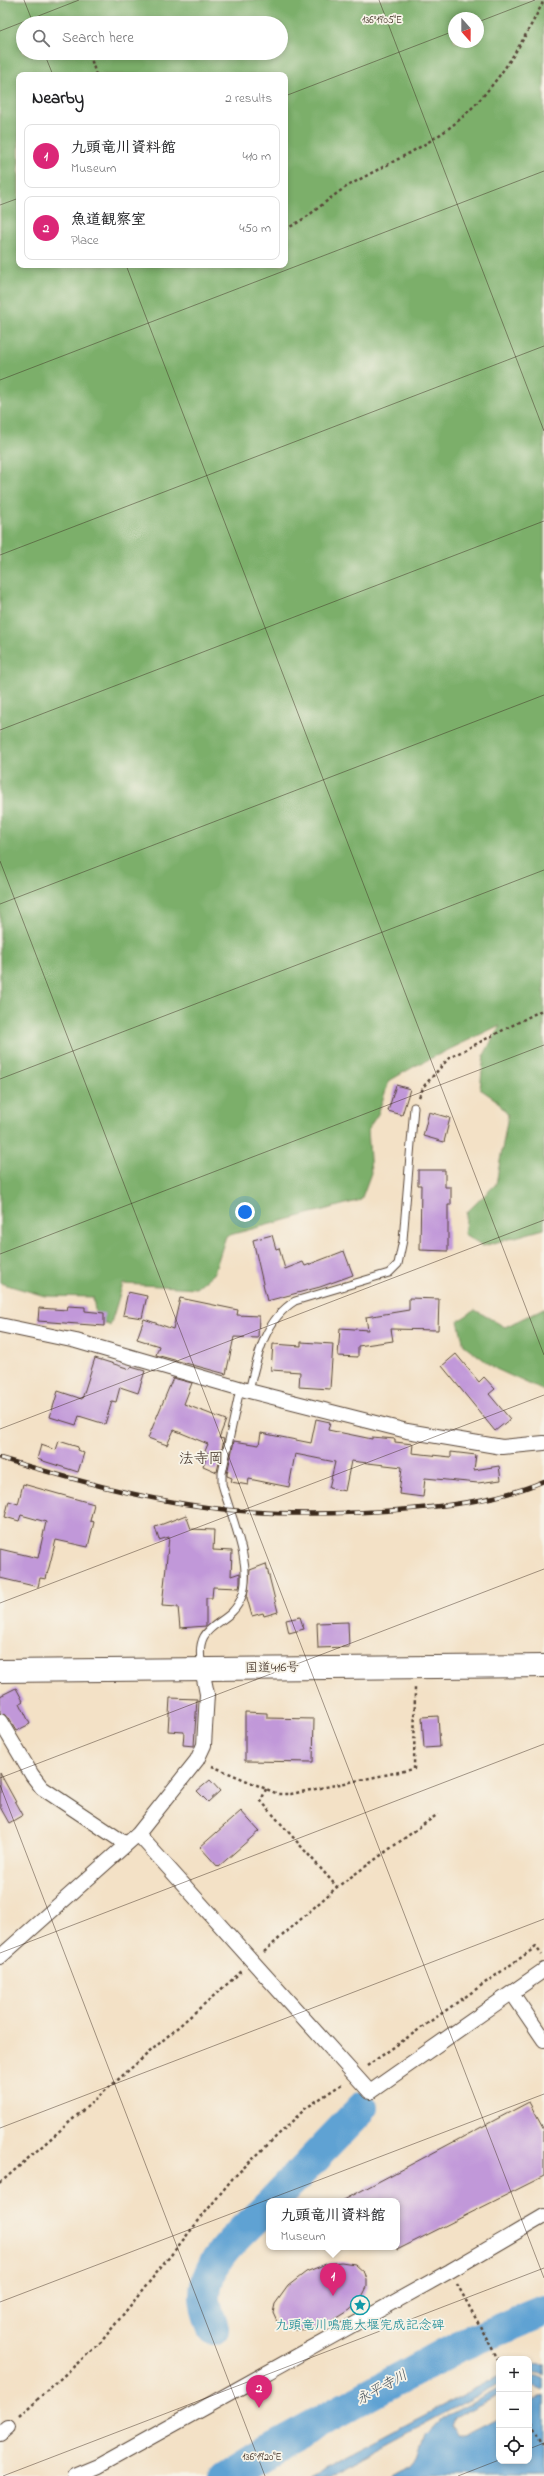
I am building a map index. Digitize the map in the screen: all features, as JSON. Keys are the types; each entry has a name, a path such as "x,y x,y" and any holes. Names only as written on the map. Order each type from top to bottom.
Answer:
{"highway":[{"name":"国道416号","path":"0,1671 544,1666"}],"street":[{"path":"0,1325 91,1345 245,1390 407,1431 468,1443 502,1447 544,1443"},
{"path":"0,1957 138,1834 197,1760 204,1745 207,1694 202,1669"},
{"path":"0,1721 32,1775 42,1788 126,1844"},
{"path":"138,1834 254,1961 370,2092 544,1970"},
{"path":"512,1993 544,2040"},
{"path":"75,2476 112,2459 457,2267 544,2216"}],"lane":[{"path":"202,1669 199,1652 202,1639 211,1627 232,1611 242,1597 246,1577 240,1545 222,1484 222,1473 245,1390 257,1357 273,1320 281,1309 294,1301 390,1273 398,1264 403,1240 414,1107"}],"path":[{"path":"288,228 298,223 347,186 380,170 453,124 484,93 523,43 544,0"},
{"path":"92,60 95,72"},
{"path":"414,1107 424,1086 449,1058 544,1009"},
{"path":"197,1760 278,1794 291,1794 414,1769 416,1666"},
{"path":"266,1789 261,1801 336,1887"},
{"path":"0,2182 254,1961 336,1887 438,1814"},
{"path":"4,2431 101,2342 233,2178 306,2108 536,1947 544,1957"},
{"path":"461,2292 496,2356"},
{"path":"532,2422 544,2444"}],"green space":[{"path":"0,0 544,0 544,1229 483,1246 464,1234 467,1212 496,1184 508,1115 496,1100 480,1089 484,1055 500,1025 415,1066 389,1081 378,1114 368,1129 371,1173 361,1200 226,1236 214,1273 196,1288 123,1284 110,1326 96,1318 93,1297 45,1296 0,1283"},
{"path":"544,1308 544,1391 496,1369 464,1345 458,1321 475,1310 505,1327"}],"water":[{"path":"532,2364 544,2365 544,2375 532,2373"},
{"path":"532,2376 544,2378 544,2390 532,2385"},
{"path":"496,2378 496,2386 327,2476 308,2476"},
{"path":"496,2390 496,2397 455,2418 452,2426 458,2435 466,2435 496,2420 496,2464 532,2464 532,2401 544,2395 544,2476 391,2476 413,2464 419,2457 427,2435 443,2418"}],"building":[{"path":"396,1085 410,1089 402,1115 388,1111"},
{"path":"429,1112 450,1118 444,1142 423,1136"},
{"path":"418,1170 445,1170 445,1187 451,1187 451,1205 448,1205 448,1251 420,1250 421,1185 418,1185"},
{"path":"272,1235 276,1249 279,1248 285,1269 303,1262 305,1266 344,1251 353,1275 320,1287 267,1301 253,1240"},
{"path":"128,1292 147,1296 142,1318 123,1315"},
{"path":"180,1298 238,1310 237,1315 259,1316 258,1338 234,1337 226,1374 156,1355 159,1346 137,1339 144,1319 173,1329"},
{"path":"409,1298 439,1299 438,1330 391,1329 393,1341 358,1346 358,1357 338,1356 340,1328 368,1330 366,1317 409,1310"},
{"path":"68,1306 85,1307 85,1311 104,1313 104,1326 38,1321 39,1308 67,1310"},
{"path":"301,1342 333,1344 330,1389 299,1387 300,1372 271,1370 273,1344 301,1346"},
{"path":"456,1354 479,1382 484,1377 495,1389 489,1394 510,1419 495,1431 442,1366"},
{"path":"95,1358 130,1369 131,1367 145,1371 138,1393 120,1387 116,1402 112,1401 105,1424 79,1416 76,1425 50,1417 58,1391 82,1399"},
{"path":"173,1378 192,1383 184,1404 226,1420 219,1438 224,1439 217,1472 203,1466 208,1453 205,1451 208,1444 174,1430 167,1445 148,1438"},
{"path":"316,1419 330,1422 328,1430 372,1439 372,1437 395,1439 395,1442 413,1444 412,1453 451,1457 451,1452 476,1455 474,1470 499,1466 501,1480 478,1483 425,1478 423,1497 399,1494 402,1467 351,1461 345,1491 329,1488 335,1462 295,1454 289,1487 249,1479 248,1485 231,1482 232,1478 227,1476 227,1474 234,1441 259,1445 261,1433 311,1443"},
{"path":"59,1441 78,1447 77,1450 84,1453 78,1472 37,1459 41,1445 56,1450"},
{"path":"23,1484 94,1504 90,1521 94,1522 88,1547 56,1540 46,1579 40,1578 38,1587 0,1578 0,1549 38,1558 46,1522 21,1515 19,1521 5,1517 9,1501 18,1504"},
{"path":"186,1515 191,1529 214,1530 213,1550 232,1551 231,1576 240,1573 240,1583 239,1588 213,1587 212,1598 206,1598 206,1626 180,1628 178,1607 162,1606 169,1537 159,1540 155,1527"},
{"path":"266,1564 278,1612 264,1616 263,1613 252,1616 247,1598 250,1570"},
{"path":"300,1617 304,1629 289,1633 286,1620"},
{"path":"348,1622 349,1647 318,1648 317,1623"},
{"path":"16,1688 23,1701 20,1703 30,1724 16,1731 7,1716 0,1713 0,1696"},
{"path":"170,1698 197,1699 194,1746 183,1745 184,1732 168,1731"},
{"path":"245,1712 267,1713 267,1718 314,1719 313,1762 245,1761"},
{"path":"438,1716 440,1747 424,1748 422,1717"},
{"path":"0,1773 23,1815 9,1823 0,1807"},
{"path":"210,1780 220,1791 208,1802 197,1791"},
{"path":"241,1811 259,1831 218,1867 200,1847"},
{"path":"529,2102 544,2130 544,2176 400,2248 400,2198 348,2198"},
{"path":"341,2262 355,2264 365,2273 367,2280 367,2287 362,2297 350,2310 334,2320 312,2329 296,2330 278,2324 273,2313 275,2304 288,2286 306,2272 326,2264"}],"waterway":[{"path":"276,2198 362,2108"},
{"path":"213,2329 205,2299 206,2285 211,2272 227,2247 266,2208"},
{"name":"永平寺川","path":"225,2476 252,2459 459,2346 544,2311"}],"railway":[{"path":"0,1458 85,1482 171,1502 230,1510 275,1513 320,1514 366,1512 445,1505 496,1497 544,1481"}],"place":[{"name":"九頭竜川資料館","path":"333,2296"},
{"name":"九頭竜川鳴鹿大堰完成記念碑","path":"360,2305"},
{"name":"魚道観察室","path":"259,2408"}],"district":[{"name":"法寺岡","path":"201,1459"}]}
